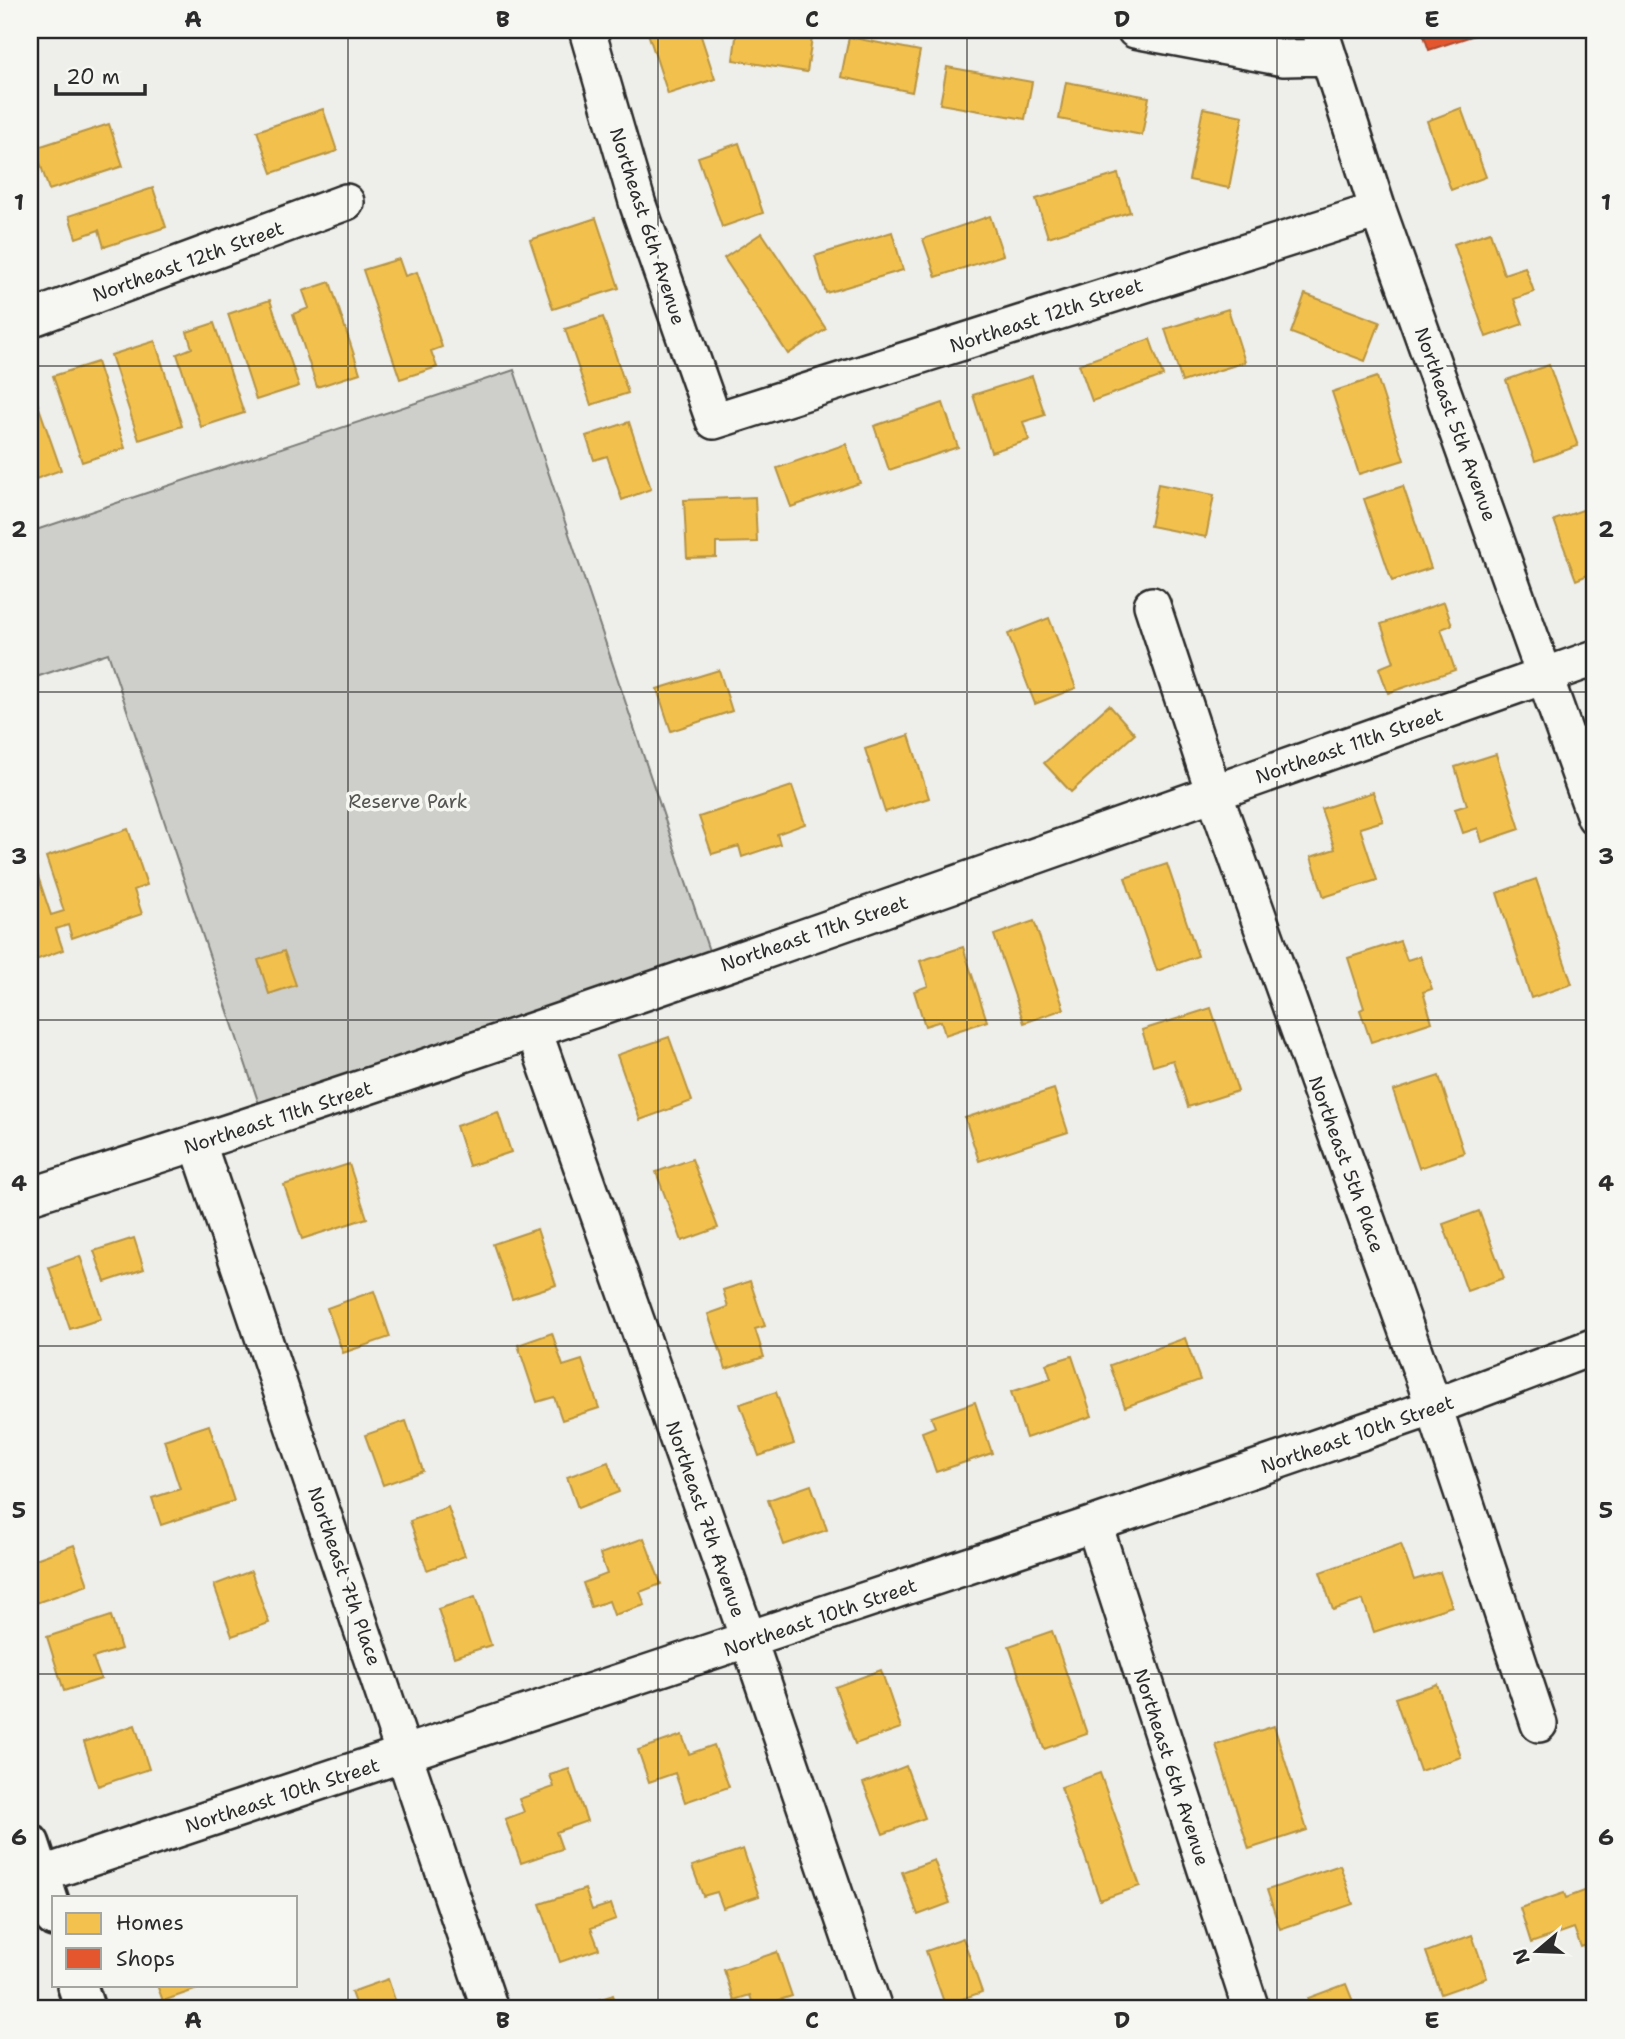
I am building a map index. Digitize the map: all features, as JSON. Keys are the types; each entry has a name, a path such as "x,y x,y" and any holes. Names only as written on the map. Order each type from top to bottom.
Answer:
{"street":[{"name":"Northeast 6th Avenue","path":"587,30 638,205 714,421"},
{"path":"1135,30 1283,58 1324,44"},
{"name":"Northeast 5th Avenue","path":"1324,44 1378,209 1547,675 1595,817"},
{"name":"Northeast 12th Street","path":"30,319 346,202"},
{"name":"Northeast 12th Street","path":"714,421 1378,209"},
{"name":"Northeast 5th Place","path":"1153,605 1214,793 1434,1408 1539,1724"},
{"name":"Northeast 11th Street","path":"30,1196 198,1144 534,1031 1595,658"},
{"name":"Northeast 7th Avenue","path":"534,1031 749,1641 874,2009"},
{"name":"Northeast 7th Place","path":"198,1144 490,2009"},
{"name":"Northeast 10th Street","path":"35,1859 405,1755 1434,1408 1595,1346"},
{"name":"Northeast 6th Avenue","path":"1094,1524 1251,2009"},
{"path":"35,1859 52,1911"}],"green space":[{"name":"Reserve Park","path":"514,370 709,951 260,1107 108,653 30,679 30,532"}],"building: Homes":[{"path":"30,30 47,30 30,36"},
{"path":"647,30 699,30 715,79 668,94"},
{"path":"737,30 813,31 807,72 733,60"},
{"path":"849,37 920,51 912,92 841,77"},
{"path":"947,67 1032,82 1025,119 940,104"},
{"path":"1066,82 1149,97 1142,135 1059,119"},
{"path":"1203,108 1243,116 1229,188 1189,180"},
{"path":"1461,108 1486,177 1451,190 1427,121"},
{"path":"323,109 337,151 272,173 257,131"},
{"path":"109,124 123,166 49,190 35,148"},
{"path":"739,143 763,213 722,227 698,157"},
{"path":"1118,174 1130,212 1048,237 1036,199"},
{"path":"153,188 166,227 104,247 99,230 76,238 69,216"},
{"path":"990,216 1003,255 936,277 923,239"},
{"path":"596,218 619,288 553,309 530,240"},
{"path":"892,232 903,270 826,293 815,256"},
{"path":"1490,232 1504,274 1525,267 1534,292 1514,299 1523,324 1486,337 1454,244"},
{"path":"762,233 826,329 788,354 724,258"},
{"path":"399,259 405,276 417,272 442,347 431,351 437,367 400,379 363,270"},
{"path":"330,282 360,373 317,387 293,314 309,308 303,291"},
{"path":"1305,294 1380,322 1365,361 1291,333"},
{"path":"270,300 299,386 256,400 228,314"},
{"path":"1228,309 1245,362 1182,382 1165,329"},
{"path":"603,317 628,393 591,405 565,329"},
{"path":"214,323 244,413 201,427 177,354 192,348 187,332"},
{"path":"1150,339 1163,376 1092,401 1079,364"},
{"path":"155,341 182,426 139,440 111,355"},
{"path":"97,362 125,448 82,462 53,376"},
{"path":"1549,365 1578,446 1535,461 1506,380"},
{"path":"1032,376 1045,415 1023,422 1029,440 991,452 973,395"},
{"path":"1377,377 1404,460 1359,474 1332,392"},
{"path":"30,382 61,470 30,481"},
{"path":"943,403 958,447 889,470 874,426"},
{"path":"629,422 651,489 622,500 607,456 594,460 586,436"},
{"path":"846,444 860,483 791,507 777,468"},
{"path":"1158,484 1214,495 1206,537 1150,526"},
{"path":"1403,486 1431,568 1392,581 1364,499"},
{"path":"755,497 757,542 716,543 716,557 687,558 684,500"},
{"path":"1591,507 1595,517 1595,572 1576,580 1554,520"},
{"path":"1444,602 1452,625 1441,629 1455,670 1388,693 1379,668 1394,662 1381,624"},
{"path":"1049,618 1076,688 1035,704 1008,634"},
{"path":"719,670 732,711 671,731 657,689"},
{"path":"1109,705 1135,734 1071,792 1044,763"},
{"path":"909,735 929,798 885,812 865,749"},
{"path":"1496,754 1520,829 1482,842 1478,828 1463,833 1455,809 1467,805 1455,767"},
{"path":"792,786 805,824 777,834 780,844 742,857 739,846 712,854 699,817"},
{"path":"1373,792 1383,821 1360,828 1377,880 1324,897 1311,857 1335,849 1321,809"},
{"path":"128,829 147,885 134,890 142,914 72,938 68,925 56,929 63,950 30,962 30,853 51,915 64,911 46,857"},
{"path":"1167,864 1198,956 1157,971 1125,878"},
{"path":"1536,879 1572,984 1531,998 1497,893"},
{"path":"1034,921 1064,1009 1024,1023 994,935"},
{"path":"1400,941 1407,960 1420,956 1432,989 1423,992 1432,1022 1371,1042 1360,1010 1364,1008 1348,958"},
{"path":"963,947 987,1021 945,1035 941,1021 925,1026 914,991 928,986 920,961"},
{"path":"284,951 296,985 269,994 258,960"},
{"path":"1211,1008 1238,1091 1188,1107 1173,1060 1153,1066 1142,1030"},
{"path":"669,1037 692,1101 640,1120 617,1055"},
{"path":"1439,1076 1464,1153 1419,1168 1393,1091"},
{"path":"1054,1089 1068,1132 979,1161 965,1118"},
{"path":"498,1112 511,1152 469,1166 456,1126"},
{"path":"692,1159 718,1228 682,1241 656,1172"},
{"path":"349,1164 367,1218 302,1239 284,1185"},
{"path":"1479,1211 1504,1278 1467,1291 1443,1224"},
{"path":"537,1229 556,1285 512,1299 493,1244"},
{"path":"134,1238 144,1269 105,1282 94,1251"},
{"path":"80,1256 101,1319 70,1329 49,1267"},
{"path":"750,1281 765,1326 755,1329 764,1357 726,1369 708,1314 728,1307 723,1290"},
{"path":"374,1291 390,1337 343,1353 327,1308"},
{"path":"552,1333 563,1366 582,1360 599,1408 562,1420 554,1397 537,1402 518,1345"},
{"path":"1185,1338 1200,1380 1125,1407 1110,1365"},
{"path":"1072,1356 1092,1416 1026,1438 1011,1392 1051,1379 1046,1364"},
{"path":"776,1392 794,1444 759,1456 740,1404"},
{"path":"975,1402 992,1453 936,1472 922,1432 935,1427 931,1417"},
{"path":"406,1421 423,1471 383,1485 365,1435"},
{"path":"209,1425 234,1501 161,1525 152,1498 180,1489 164,1440"},
{"path":"608,1462 619,1492 578,1508 567,1477"},
{"path":"30,1472 37,1493 30,1495"},
{"path":"811,1485 827,1530 784,1545 768,1500"},
{"path":"448,1507 465,1556 427,1570 410,1521"},
{"path":"644,1538 661,1584 640,1592 645,1605 614,1615 609,1601 591,1607 583,1583 607,1574 600,1554"},
{"path":"1401,1544 1414,1580 1440,1572 1452,1606 1374,1632 1363,1600 1333,1610 1320,1572"},
{"path":"74,1545 88,1585 36,1603 30,1586 30,1561"},
{"path":"251,1571 269,1623 232,1636 214,1585"},
{"path":"475,1597 491,1645 454,1657 438,1609"},
{"path":"111,1616 121,1649 93,1658 101,1679 64,1691 47,1637"},
{"path":"1052,1631 1087,1734 1044,1749 1009,1646"},
{"path":"881,1670 901,1728 855,1744 835,1687"},
{"path":"1437,1684 1461,1757 1420,1771 1395,1698"},
{"path":"135,1725 149,1769 98,1786 84,1742"},
{"path":"1274,1726 1307,1830 1249,1849 1216,1745"},
{"path":"682,1735 689,1754 714,1745 729,1787 685,1802 675,1773 649,1782 638,1750"},
{"path":"906,1766 925,1818 883,1834 863,1783"},
{"path":"569,1769 587,1821 556,1832 562,1849 521,1863 505,1819 524,1812 519,1799 554,1787 550,1775"},
{"path":"1100,1773 1140,1886 1100,1900 1061,1787"},
{"path":"743,1849 759,1896 723,1908 717,1892 703,1896 692,1866"},
{"path":"934,1860 950,1903 918,1915 902,1872"},
{"path":"1340,1865 1353,1904 1280,1929 1267,1890"},
{"path":"1595,1887 1595,1942 1581,1947 1574,1928 1531,1943 1520,1908 1564,1893 1566,1898"},
{"path":"585,1889 592,1910 611,1904 616,1919 591,1928 599,1949 560,1962 540,1904"},
{"path":"1472,1935 1487,1978 1441,1994 1426,1952"},
{"path":"963,1938 982,1992 945,2005 926,1951"},
{"path":"777,1952 792,1996 754,2008 750,1995 734,2000 724,1970"},
{"path":"388,1979 398,2009 357,2009 351,1992"},
{"path":"1346,1984 1356,2009 1312,2009 1308,1998"},
{"path":"157,1986 206,1986 163,2001"},
{"path":"613,1995 618,2009 572,2009"}],"building: Shops":[{"path":"1422,30 1490,30 1429,50"}]}
